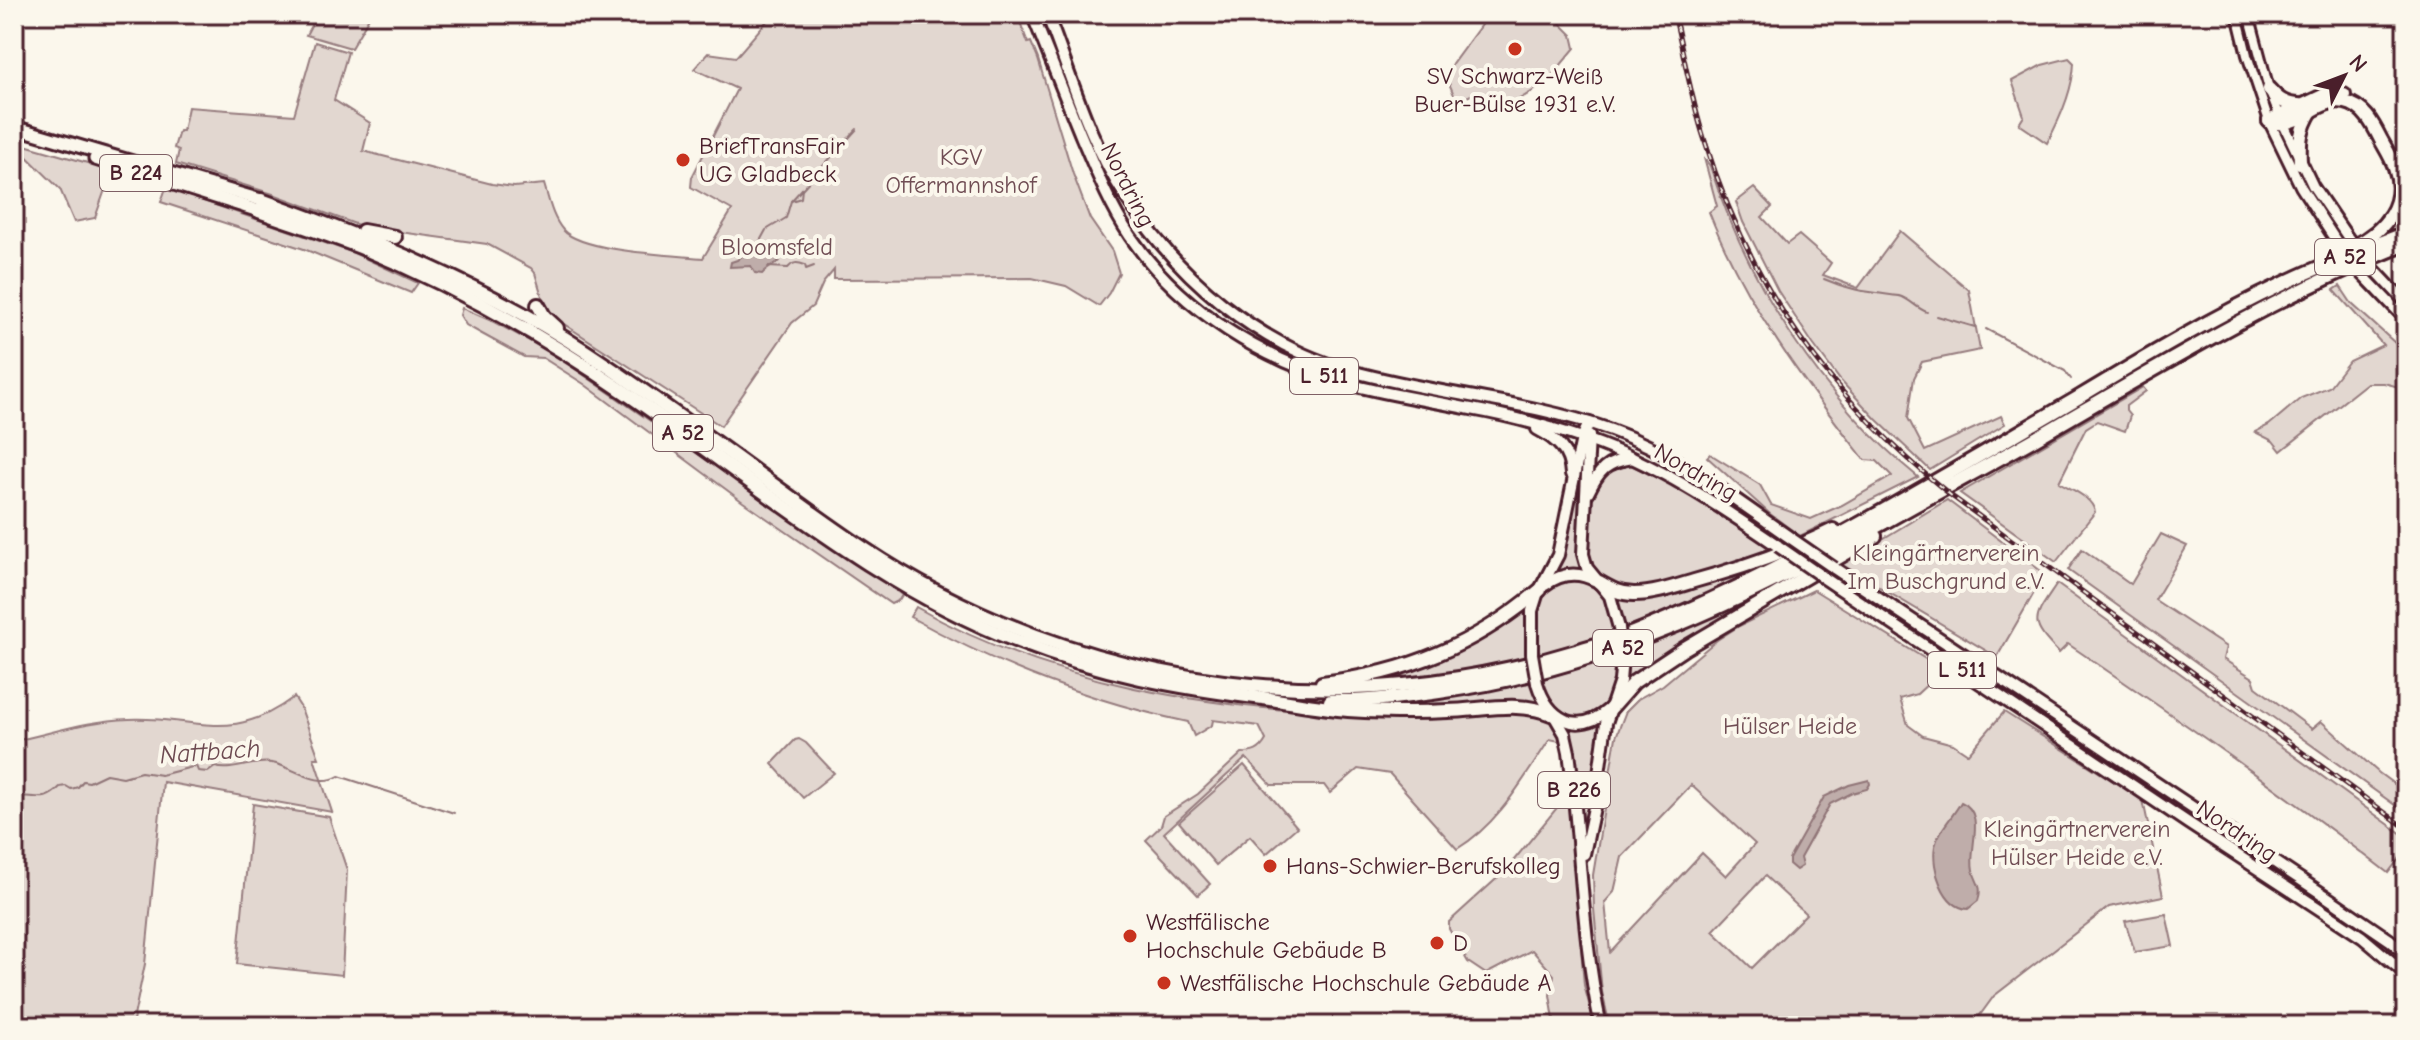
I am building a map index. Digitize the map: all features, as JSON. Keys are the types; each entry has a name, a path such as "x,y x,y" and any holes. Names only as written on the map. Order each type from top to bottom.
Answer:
{"highway":[{"path":"2269,89 2280,100 2306,108"},
{"path":"2300,163 2299,137 2306,108 2325,95 2338,93 2363,103 2406,173"},
{"path":"2277,120 2306,108 2337,101 2349,102 2362,110 2375,127 2395,168 2399,193 2392,215 2377,233 2303,270 2285,283"},
{"name":"B 224","path":"14,127 260,206"},
{"name":"B 224","path":"14,134 260,206"},
{"name":"A 52","path":"260,206 345,230 461,281 524,314 584,350 841,534 938,593 1028,634 1104,659 1160,672 1275,688 1365,689 1463,678 1517,668 1628,635 1795,560 2167,346 2285,283 2406,233"},
{"name":"A 52","path":"260,206 455,291 547,341 626,393 834,543 899,584 966,619 1020,642 1099,669 1158,683 1263,698 1342,701 1416,696 1488,685 1593,657 1687,622 1772,582 2233,325 2375,262"},
{"path":"345,230 395,237"},
{"path":"2375,262 2406,246"},
{"path":"538,305 544,316 584,350"},
{"path":"1599,582 1615,592 1650,593 1724,573 1820,536 1914,487 1954,470"},
{"path":"1611,708 1637,680 1685,648 1902,520 1950,485"},
{"path":"1275,688 1379,674 1418,662 1460,645 1540,590"},
{"path":"1263,698 1348,710 1445,711 1530,706 1554,715"}],"main road":[{"name":"Nordring","path":"1032,14 1090,156 1130,236 1171,284 1201,312 1250,344 1313,373 1381,392 1522,420 1585,439 1632,458 1698,493 2362,937 2406,974"},
{"name":"Nordring","path":"1047,14 1088,120 1112,175 1127,200 1182,267 1253,327 1284,345 1350,371 1496,400 1589,423 1672,458 2390,940 2406,954"},
{"path":"2277,120 2319,195 2349,239 2375,262 2406,303"},
{"path":"2277,120 2301,187 2338,244 2406,320"},
{"path":"1522,420 1549,435 1562,447 1570,463 1572,484"},
{"name":"B 226","path":"1589,423 1572,484 1558,555 1534,602 1531,621 1537,683 1546,705 1567,739 1588,945 1601,1026"},
{"name":"B 226","path":"1582,868 1595,803 1601,748 1620,681 1622,658 1619,628 1610,596 1587,568 1583,554 1585,439"},
{"path":"1585,498 1605,467 1632,458"},
{"path":"1540,590 1557,577 1569,574 1585,575 1599,582"},
{"path":"1554,715 1582,723 1595,719 1611,708"}],"street":[{"path":"2237,14 2247,55 2277,120"},
{"path":"2249,14 2277,120"}],"green space":[{"path":"317,14 371,14 351,48 306,35"},
{"path":"773,14 1017,14 1038,59 1090,219 1112,251 1119,273 1099,306 1066,286 1032,278 834,279 834,270 823,283 813,306 792,323 721,426 547,313 531,268 487,244 358,229 358,225 273,194 176,164 179,150 174,148 179,131 183,131 188,107 294,115 315,42 348,52 334,100 370,123 363,151 492,184 514,187 544,184 556,220 573,237 608,248 703,258 732,210 691,187 692,177 737,89 694,69 708,53 736,57"},
{"name":"SV Schwarz-Weiß Buer-Bülse 1931 e.V.","path":"1489,14 1551,14 1572,35 1575,48 1545,84 1496,113 1475,93 1457,102 1445,74"},
{"path":"2069,58 2074,63 2071,84 2061,115 2047,143 2019,124 2024,116 2012,81 2042,65"},
{"path":"14,142 112,170 95,218 74,222 60,189 14,147"},
{"path":"1704,158 1745,253 1792,336 1850,412 1918,477 1800,536 1770,514 1707,457 1710,454 1760,485 1771,505 1811,519 1892,476 1877,461 1865,460 1798,372 1758,311 1709,212 1717,206"},
{"path":"166,188 354,253 418,283 411,293 304,249 161,202"},
{"path":"1754,188 1772,207 1762,217 1787,244 1799,235 1831,263 1823,275 1858,288 1900,231 1969,290 1980,350 1922,362 1914,378 1908,418 1925,451 2001,416 2005,424 1930,470 1840,380 1778,291 1736,202"},
{"path":"2340,286 2352,304 2406,353 2406,389 2384,383 2367,383 2281,451 2273,441 2255,432 2269,425 2301,398 2329,387 2349,361 2383,345 2334,290"},
{"path":"462,308 552,353 902,595 899,600 891,604 743,502 584,384 543,358 524,357 466,325 460,315"},
{"path":"2143,387 2146,391 2126,406 2130,416 2125,431 2097,421 2086,428 2059,482 2086,498 2095,512 2056,562 1960,493"},
{"path":"1585,446 1580,525 1586,572 1569,570 1554,574 1562,555"},
{"path":"1627,463 1682,490 1773,550 1718,571 1632,591 1600,579 1590,564 1590,501 1602,470"},
{"name":"Kleingärtnerverein Im Buschgrund e.V.","path":"1947,500 2045,574 1997,657 1841,564"},
{"path":"2161,534 2187,546 2155,600 2226,647 2223,659 2253,678 2256,687 2312,729 2321,721 2406,793 2406,813 2068,570 2082,549 2131,584"},
{"path":"1785,557 1672,610 1624,628 1612,594 1620,597"},
{"path":"1802,575 1624,686 1626,653 1711,618"},
{"path":"1560,579 1585,582 1600,591 1609,607 1613,632 1537,655 1536,612 1544,594"},
{"path":"2057,584 2406,837 2406,850 2388,873 2230,756 2068,644 2059,653 2042,634 2037,620"},
{"name":"Hülser Heide","path":"1814,590 1943,670 1917,694 1900,699 1908,725 1923,736 1953,744 1968,754 2004,712 2143,800 2163,896 2109,907 1994,996 1972,1026 1610,1026 1602,992 1593,875 1616,737 1626,711 1638,699 1663,685 1717,640","holes":["1691,785 1755,844 1726,876 1702,853 1610,952 1605,902 1614,892 1622,857","1765,876 1806,914 1752,968 1713,931"]},
{"path":"1530,601 1526,659 1426,677 1368,682 1403,671"},
{"path":"916,607 968,634 1021,656 1134,688 1250,707 1309,712 1409,716 1536,711 1557,723 1564,742 1550,739 1498,814 1457,849 1390,774 1358,769 1330,793 1324,785 1271,785 1246,758 1164,833 1210,884 1198,895 1146,840 1161,826 1164,816 1198,794 1242,753 1261,747 1266,740 1259,726 1213,720 1212,725 1194,736 1188,722 1080,692 977,651 910,617"},
{"path":"1615,657 1614,689 1600,711 1585,717 1569,717 1555,710 1548,702 1540,680"},
{"path":"1530,683 1540,704 1451,708 1372,706 1417,702"},
{"path":"294,697 319,758 314,758 332,812 163,782 145,964 132,1026 14,1026 14,741 114,720 232,724 271,712"},
{"path":"1602,720 1591,803 1583,827 1570,726 1589,726"},
{"path":"799,739 834,773 803,798 772,764"},
{"path":"1244,765 1297,827 1266,854 1250,836 1216,865 1179,822"},
{"path":"1569,793 1584,985 1595,1026 1555,1026 1550,995 1554,975 1532,950 1486,974 1468,962 1449,929 1449,922 1505,871"},
{"path":"253,804 329,817 347,870 342,975 237,964"},
{"path":"2166,914 2173,946 2135,952 2125,921"}],"shaded area":[{"path":"760,241 763,247 778,256 777,263 762,274 755,273 751,266 730,267 731,262"},
{"path":"1869,780 1867,789 1830,804 1800,858 1802,866 1796,870 1789,864 1824,797"},
{"path":"1961,802 1969,807 1975,823 1972,862 1980,891 1978,901 1968,909 1959,907 1946,894 1937,875 1934,855 1940,834"}],"waterway":[{"path":"760,241 766,230 786,218 791,201 857,129"},
{"path":"791,201 801,198 802,189"},
{"path":"768,267 788,268 797,263 805,265 806,269 814,266"},
{"path":"1824,279 1852,289 1903,297 1927,312"},
{"path":"1937,316 1975,327"},
{"path":"1986,329 2065,371 2071,379"},
{"name":"Nattbach","path":"14,798 48,796 60,787 71,789 83,781 89,782 106,774 123,777 141,772 161,775 196,766 198,771 208,772 215,767 272,763 314,779 339,776 454,813"}],"railway":[{"path":"1674,14 1704,138 1745,244 1800,337 1869,421 1953,497 2406,828"}],"place":[{"name":"SV Schwarz-Weiß Buer-Bülse 1931 e.V.","path":"1515,49"},
{"name":"BriefTransFair UG Gladbeck","path":"683,160"},
{"name":"Hans-Schwier-Berufskolleg","path":"1270,866"},
{"name":"Westfälische Hochschule Gebäude B","path":"1130,936"},
{"name":"D","path":"1437,943"},
{"name":"Westfälische Hochschule Gebäude A","path":"1164,983"}],"park label":[{"name":"KGV Offermannshof","path":"961,171"},
{"name":"Bloomsfeld","path":"777,247"},
{"name":"Kleingärtnerverein Hülser Heide e.V.","path":"2077,843"}]}
